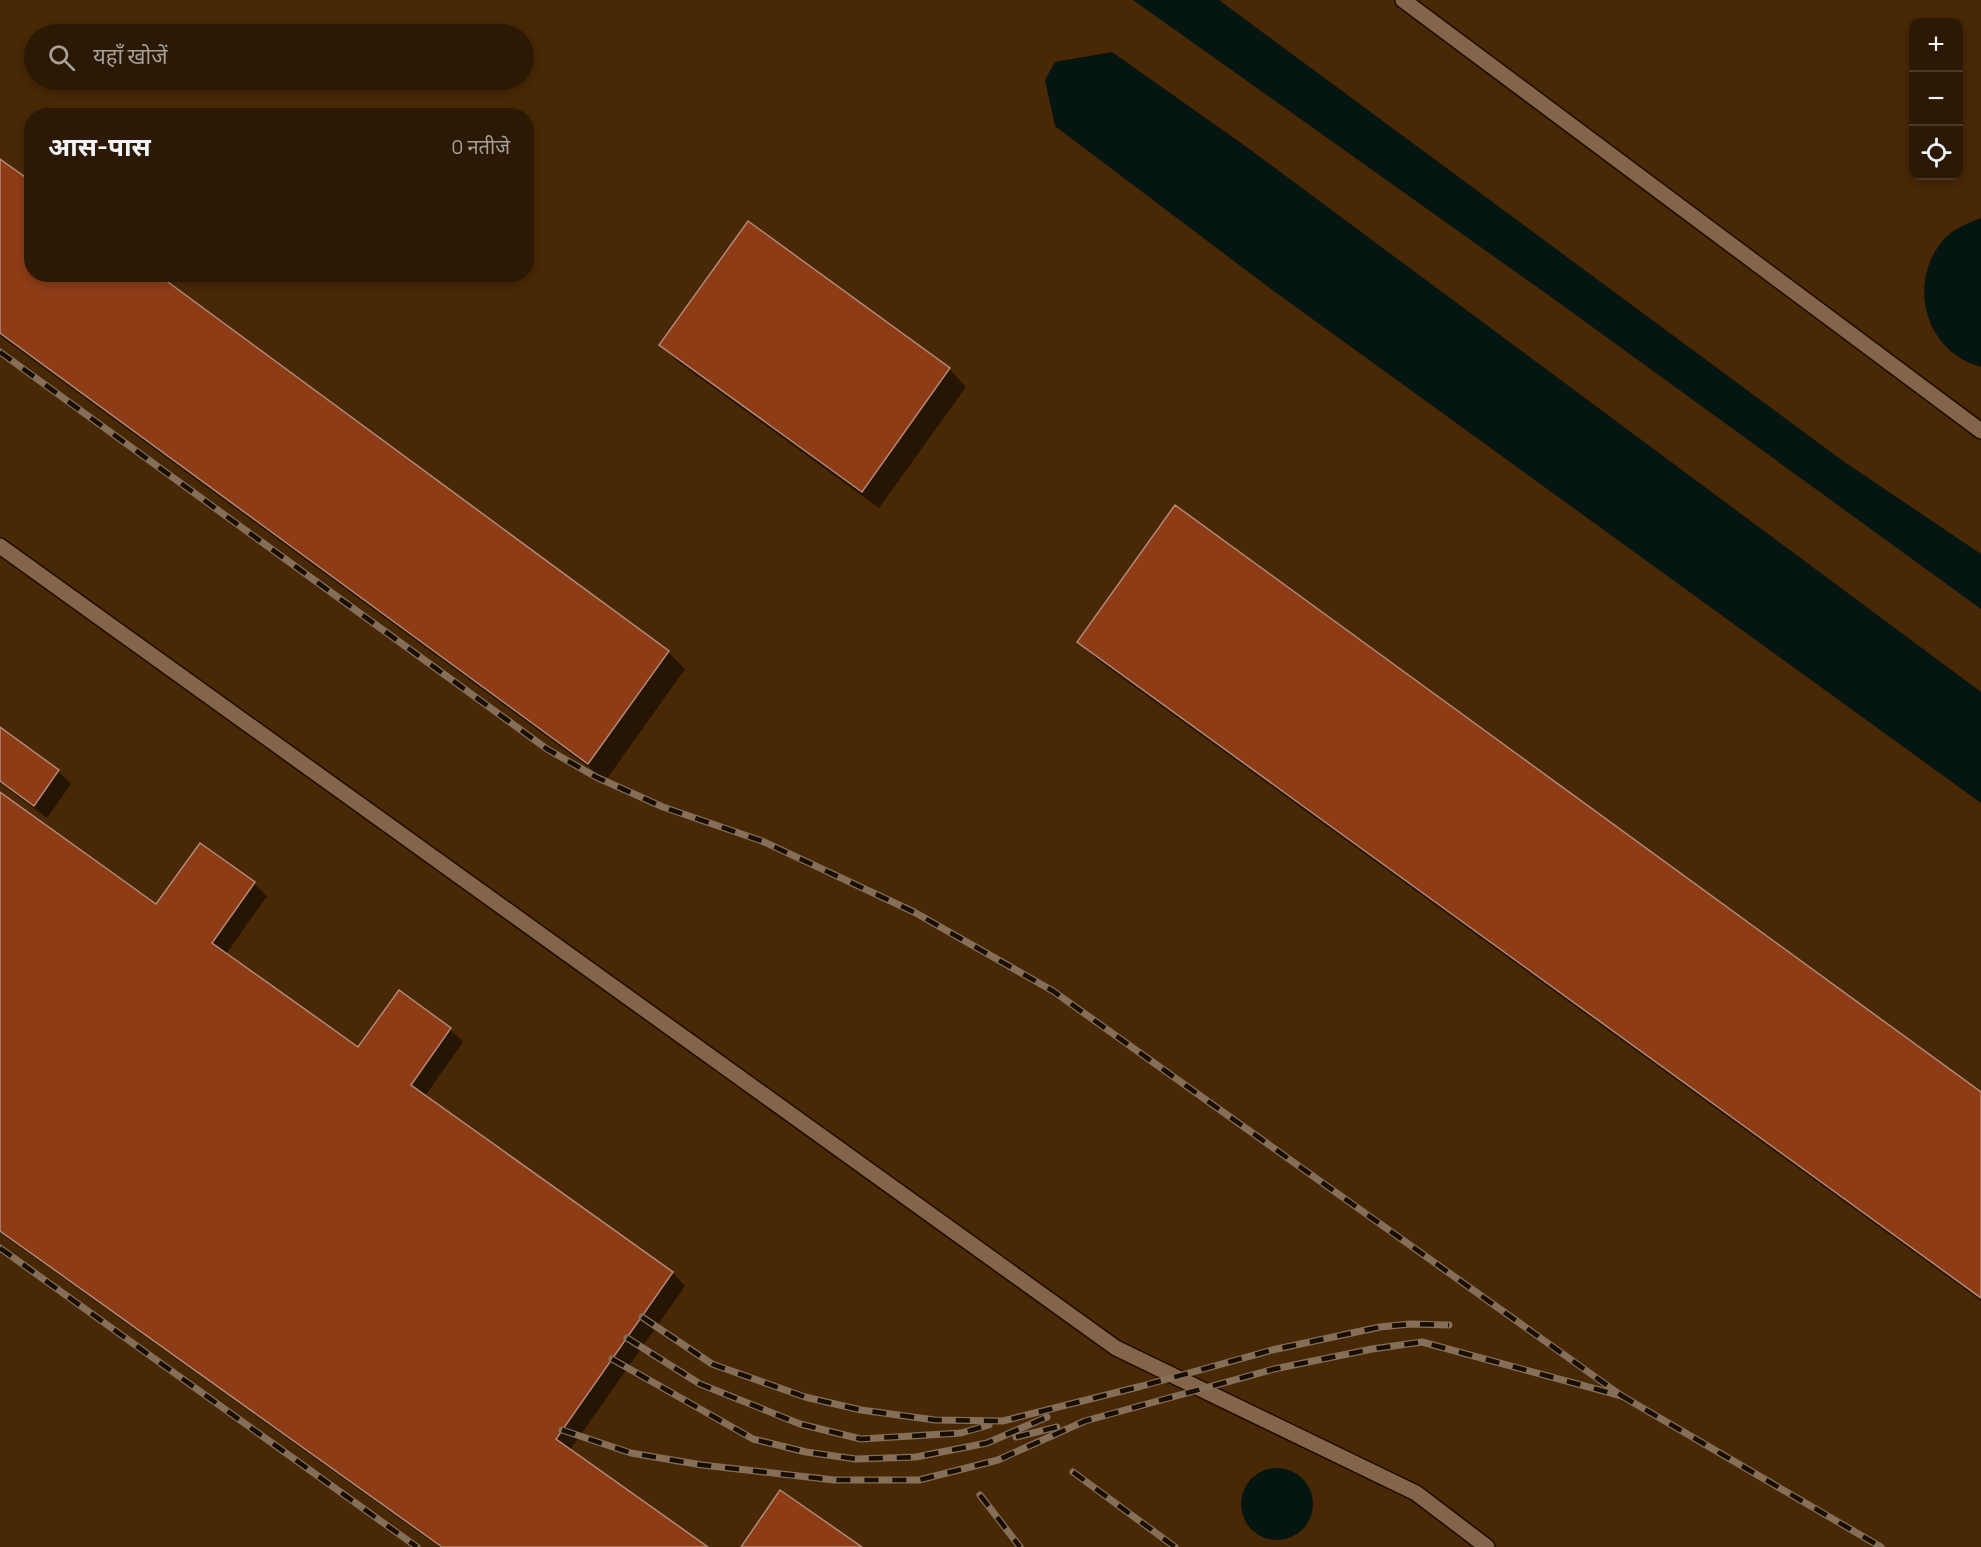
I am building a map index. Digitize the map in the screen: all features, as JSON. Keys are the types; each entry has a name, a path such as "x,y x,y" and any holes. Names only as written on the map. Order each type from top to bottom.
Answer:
{"lane":[{"path":"1402,0 1981,431"},
{"path":"0,546 1116,1348 1416,1493 1487,1547"}],"shaded area":[{"path":"0,0 1981,0 1981,1547 0,1547"},
{"path":"1133,0 1219,0 1843,461 1981,554 1981,609 1558,302"},
{"path":"1112,52 1248,148 1981,692 1981,803 1271,289 1055,126 1045,80 1055,62"},
{"path":"1981,218 1981,367 1961,359 1946,347 1934,331 1927,313 1924,294 1926,274 1933,255 1945,238 1957,229"},
{"path":"1277,1468 1297,1474 1307,1484 1313,1504 1307,1524 1297,1534 1277,1540 1257,1534 1247,1524 1241,1504 1247,1484 1257,1474"}],"building":[{"path":"0,159 24,176 24,282 168,282 669,651 588,764 0,333"},
{"path":"748,221 950,368 862,492 659,345"},
{"path":"1175,505 1981,1092 1981,1298 1077,642"},
{"path":"0,727 59,770 34,806 0,781"},
{"path":"0,792 156,904 200,843 255,882 212,943 358,1047 399,990 451,1028 411,1085 673,1272 556,1439 708,1547 442,1547 0,1231"},
{"path":"780,1490 862,1547 741,1547"}],"railway":[{"path":"0,352 547,749 596,777 663,807 762,841 914,912 1053,991 1622,1396"},
{"path":"0,1248 417,1547"},
{"path":"642,1317 712,1364 805,1397 861,1410 935,1420 1003,1421 1272,1350 1380,1327 1410,1324 1449,1325"},
{"path":"627,1338 700,1384 800,1424 861,1439 961,1433 989,1425"},
{"path":"562,1430 631,1453 702,1465 834,1480 919,1480 998,1460 1085,1421 1274,1369 1372,1349 1422,1342 1622,1396 1881,1547"},
{"path":"612,1359 753,1439 806,1452 856,1459 916,1457 987,1443 1047,1417"},
{"path":"1016,1437 1057,1427"},
{"path":"1073,1472 1175,1547"},
{"path":"980,1495 1020,1547"}]}
